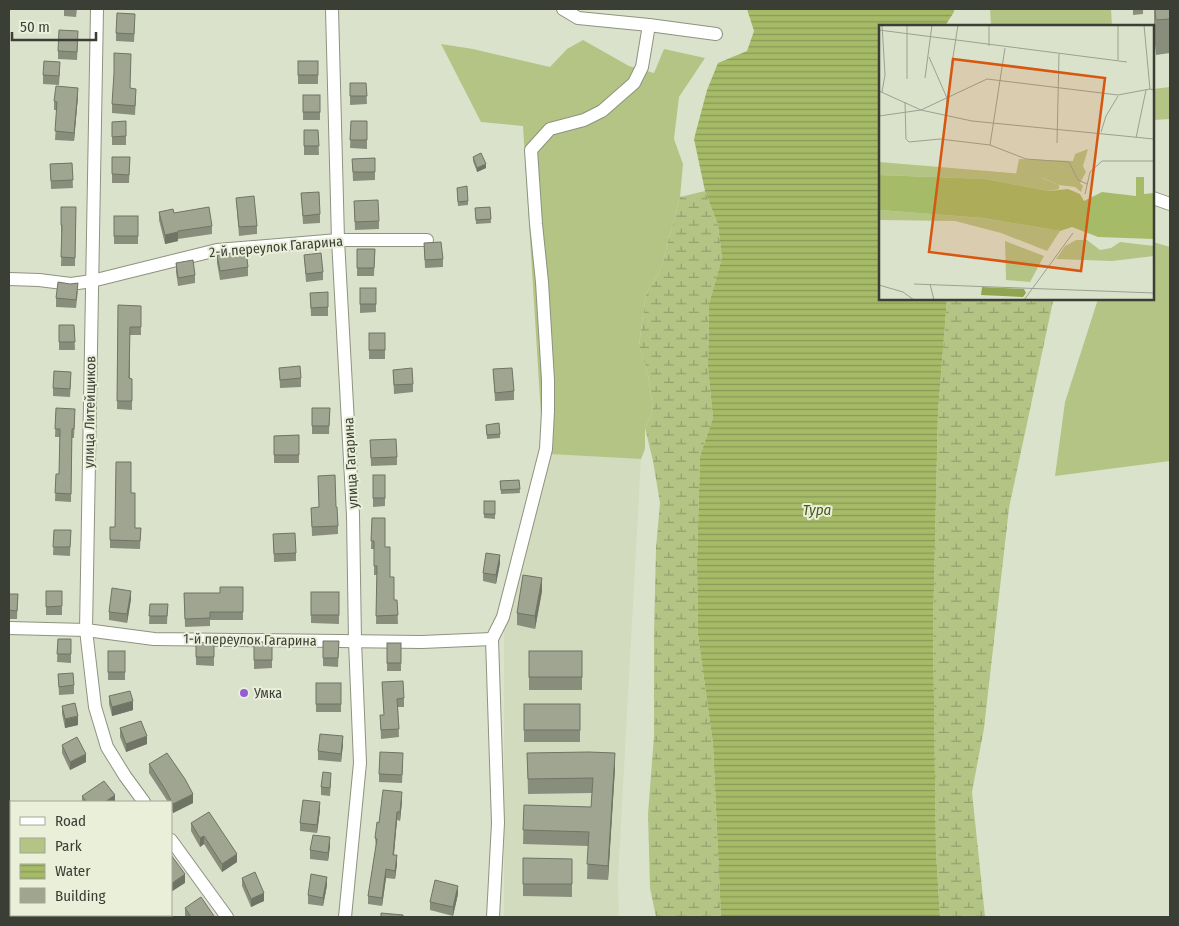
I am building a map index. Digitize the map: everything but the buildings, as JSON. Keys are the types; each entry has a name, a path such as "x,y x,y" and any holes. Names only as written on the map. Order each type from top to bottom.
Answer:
{"street":[{"name":"улица Литейщиков","path":"97,9 86,630 95,708 107,747 143,801"},
{"name":"улица Гагарина","path":"332,9 338,240 354,515 355,642 360,762 345,917"},
{"path":"563,9 578,18 716,34"},
{"path":"493,917 498,823 492,639 504,617 546,449 548,411 542,282 531,150 550,129 593,116 602,111 634,83 642,67 649,25"},
{"path":"1154,198 1170,204"},
{"name":"2-й переулок Гагарина","path":"9,279 70,284 92,281 217,250 338,240 427,240"},
{"name":"1-й переулок Гагарина","path":"9,628 86,630 154,639 422,642 492,639"},
{"path":"172,841 227,917"}],"shaded area":[{"path":"549,454 641,459 618,878 619,917 505,917 504,915 504,628"}],"green space":[{"path":"990,9 1111,9 1112,25 991,25"},
{"path":"583,40 629,66 654,73 664,49 705,58 679,97 674,139 683,164 680,197 661,269 646,294 639,345 648,375 653,409 645,428 645,449 641,459 549,454 542,431 523,126 481,122 441,44 473,49 550,67 567,49"},
{"path":"1170,87 1170,119 1154,120 1154,89"},
{"path":"705,191 718,225 722,258 709,304 708,368 713,418 700,456 697,563 698,635 713,744 721,917 656,917 650,888 648,814 654,736 656,548 660,503 645,428 653,409 648,375 639,345 646,294 661,269 680,197"},
{"path":"1154,242 1170,247 1170,461 1055,476 1065,402 1098,300 1154,300"},
{"path":"947,300 1054,300 1009,508 984,728 972,792 985,917 940,917 936,851 933,628 938,412"}],"water":[{"name":"Тура","path":"747,9 954,9 946,25 879,25 879,300 947,300 938,412 933,628 936,851 940,917 721,917 713,744 698,635 697,563 700,456 713,418 708,368 709,304 722,258 718,225 705,191 694,139 707,90 718,63 747,51 754,31"}],"place":[{"name":"Умка","path":"244,693"}]}
